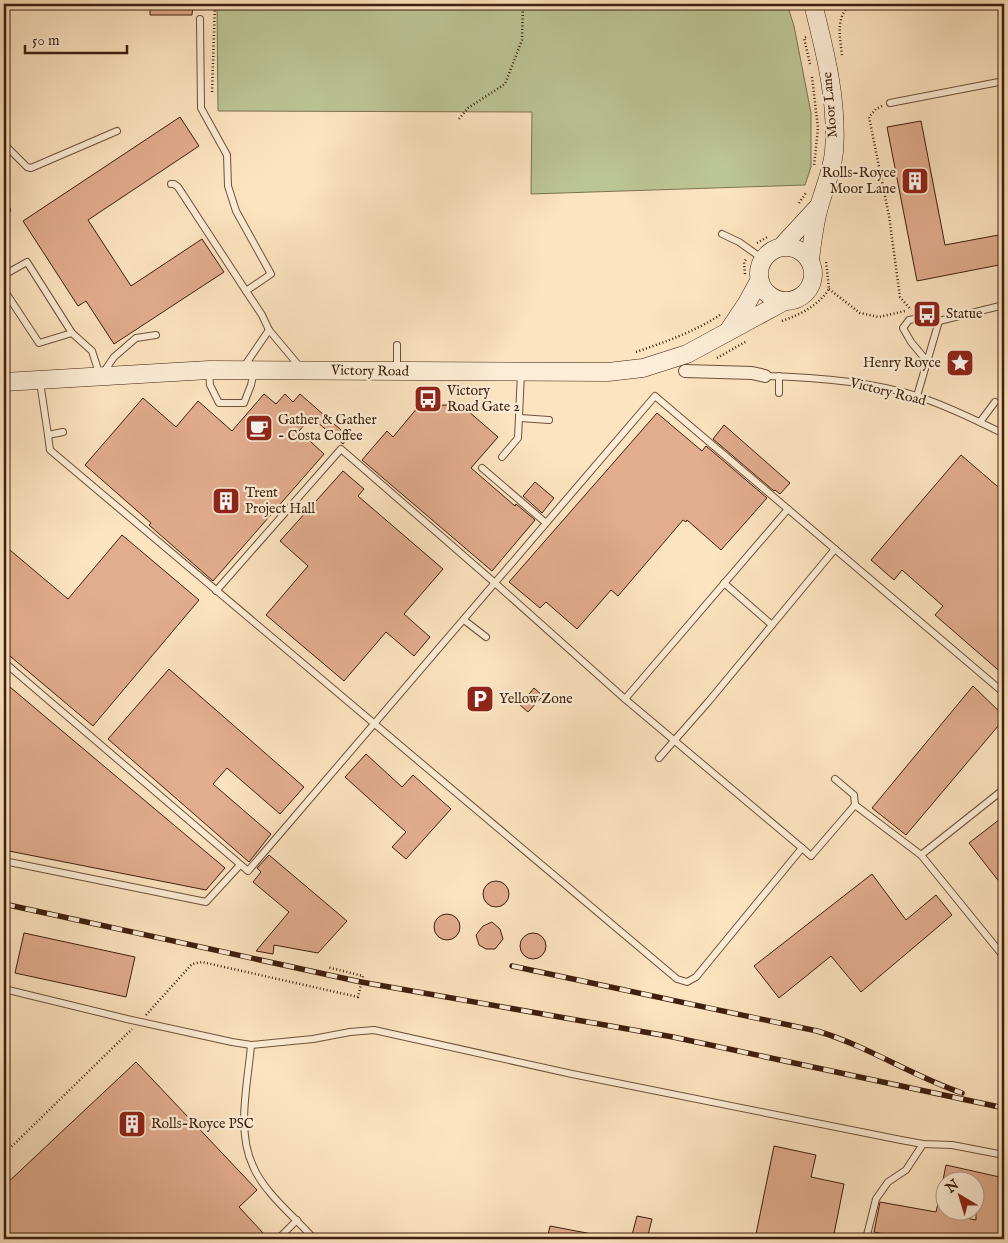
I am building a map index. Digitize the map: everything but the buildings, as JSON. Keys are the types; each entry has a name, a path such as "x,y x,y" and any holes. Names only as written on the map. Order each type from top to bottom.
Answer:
{"street":[{"name":"Moor Lane","path":"810,260 819,205 834,152 833,115 823,42 812,4"},
{"name":"Moor Lane","path":"781,247 819,205"},
{"path":"781,247 798,249 810,260 814,275 810,289 798,299 783,302 768,295 759,281 759,270 763,259 781,247"},
{"name":"Victory Road","path":"729,330 747,304 759,281"},
{"name":"Victory Road","path":"4,382 208,370 608,372 643,368 687,354 783,302"},
{"path":"686,371 752,373 765,376"}],"lane":[{"path":"200,18 201,108 227,155 228,186 236,211 271,274 246,291"},
{"path":"890,103 1004,81"},
{"path":"4,144 27,167 31,168 117,131"},
{"path":"171,184 178,187 262,315 268,330 303,370"},
{"path":"4,206 6,210 4,212"},
{"path":"722,234 739,242 763,259"},
{"path":"4,275 27,262 72,333 92,351 101,377"},
{"path":"4,290 39,343 72,333"},
{"path":"926,360 911,342 903,328 909,320 920,318 939,321 1004,305"},
{"path":"917,396 939,321"},
{"path":"208,370 210,385 219,403 244,403 251,385 248,370 268,330"},
{"path":"101,377 114,357 136,338 156,335"},
{"path":"397,345 397,372"},
{"path":"502,458 518,438 522,373"},
{"name":"Victory Road","path":"765,376 834,379 917,396 1004,434"},
{"path":"779,376 779,393"},
{"path":"40,381 50,450 677,979 687,982 696,977 802,848"},
{"path":"5,666 248,871 655,396 1004,693"},
{"path":"980,422 995,402"},
{"path":"520,418 549,420"},
{"path":"48,435 63,432"},
{"path":"216,591 341,449 496,583 625,699 811,856 855,805 854,795 835,778"},
{"path":"482,468 546,523"},
{"path":"625,699 788,509"},
{"path":"659,758 835,549"},
{"path":"724,583 772,625"},
{"path":"464,620 486,637"},
{"path":"921,855 1004,789"},
{"path":"855,805 921,855 1004,957"},
{"path":"4,861 206,902 240,864"},
{"path":"4,989 127,1019 251,1045 313,1039 350,1032 374,1030 572,1074 923,1144 952,1145 1004,1156"},
{"path":"251,1045 245,1114 246,1144 253,1166 268,1189 314,1239"},
{"path":"866,1239 876,1199 888,1182 906,1170 923,1144"},
{"path":"278,1239 298,1220"}],"path":[{"path":"212,94 215,4"},
{"path":"459,119 468,108 505,84 522,40 523,4"},
{"path":"890,103 876,108 869,117 889,216 900,297 920,318"},
{"path":"829,289 860,313 879,317 911,310"}],"green space":[{"path":"217,4 787,4 794,26 811,113 811,167 805,185 531,194 532,112 218,111"}],"railway":[{"path":"4,904 361,982 673,1037 1004,1108"},
{"path":"512,966 817,1031 836,1037 962,1093"}],"place":[{"name":"Rolls-Royce Moor Lane","path":"915,181"},
{"name":"Statue","path":"927,314"},
{"name":"Henry Royce","path":"960,363"},
{"name":"Victory Road Gate 2","path":"428,399"},
{"name":"Gather & Gather - Costa Coffee","path":"259,428"},
{"name":"Trent Project Hall","path":"226,501"},
{"name":"Yellow Zone","path":"480,699"},
{"name":"Rolls-Royce PSC","path":"132,1124"}]}
